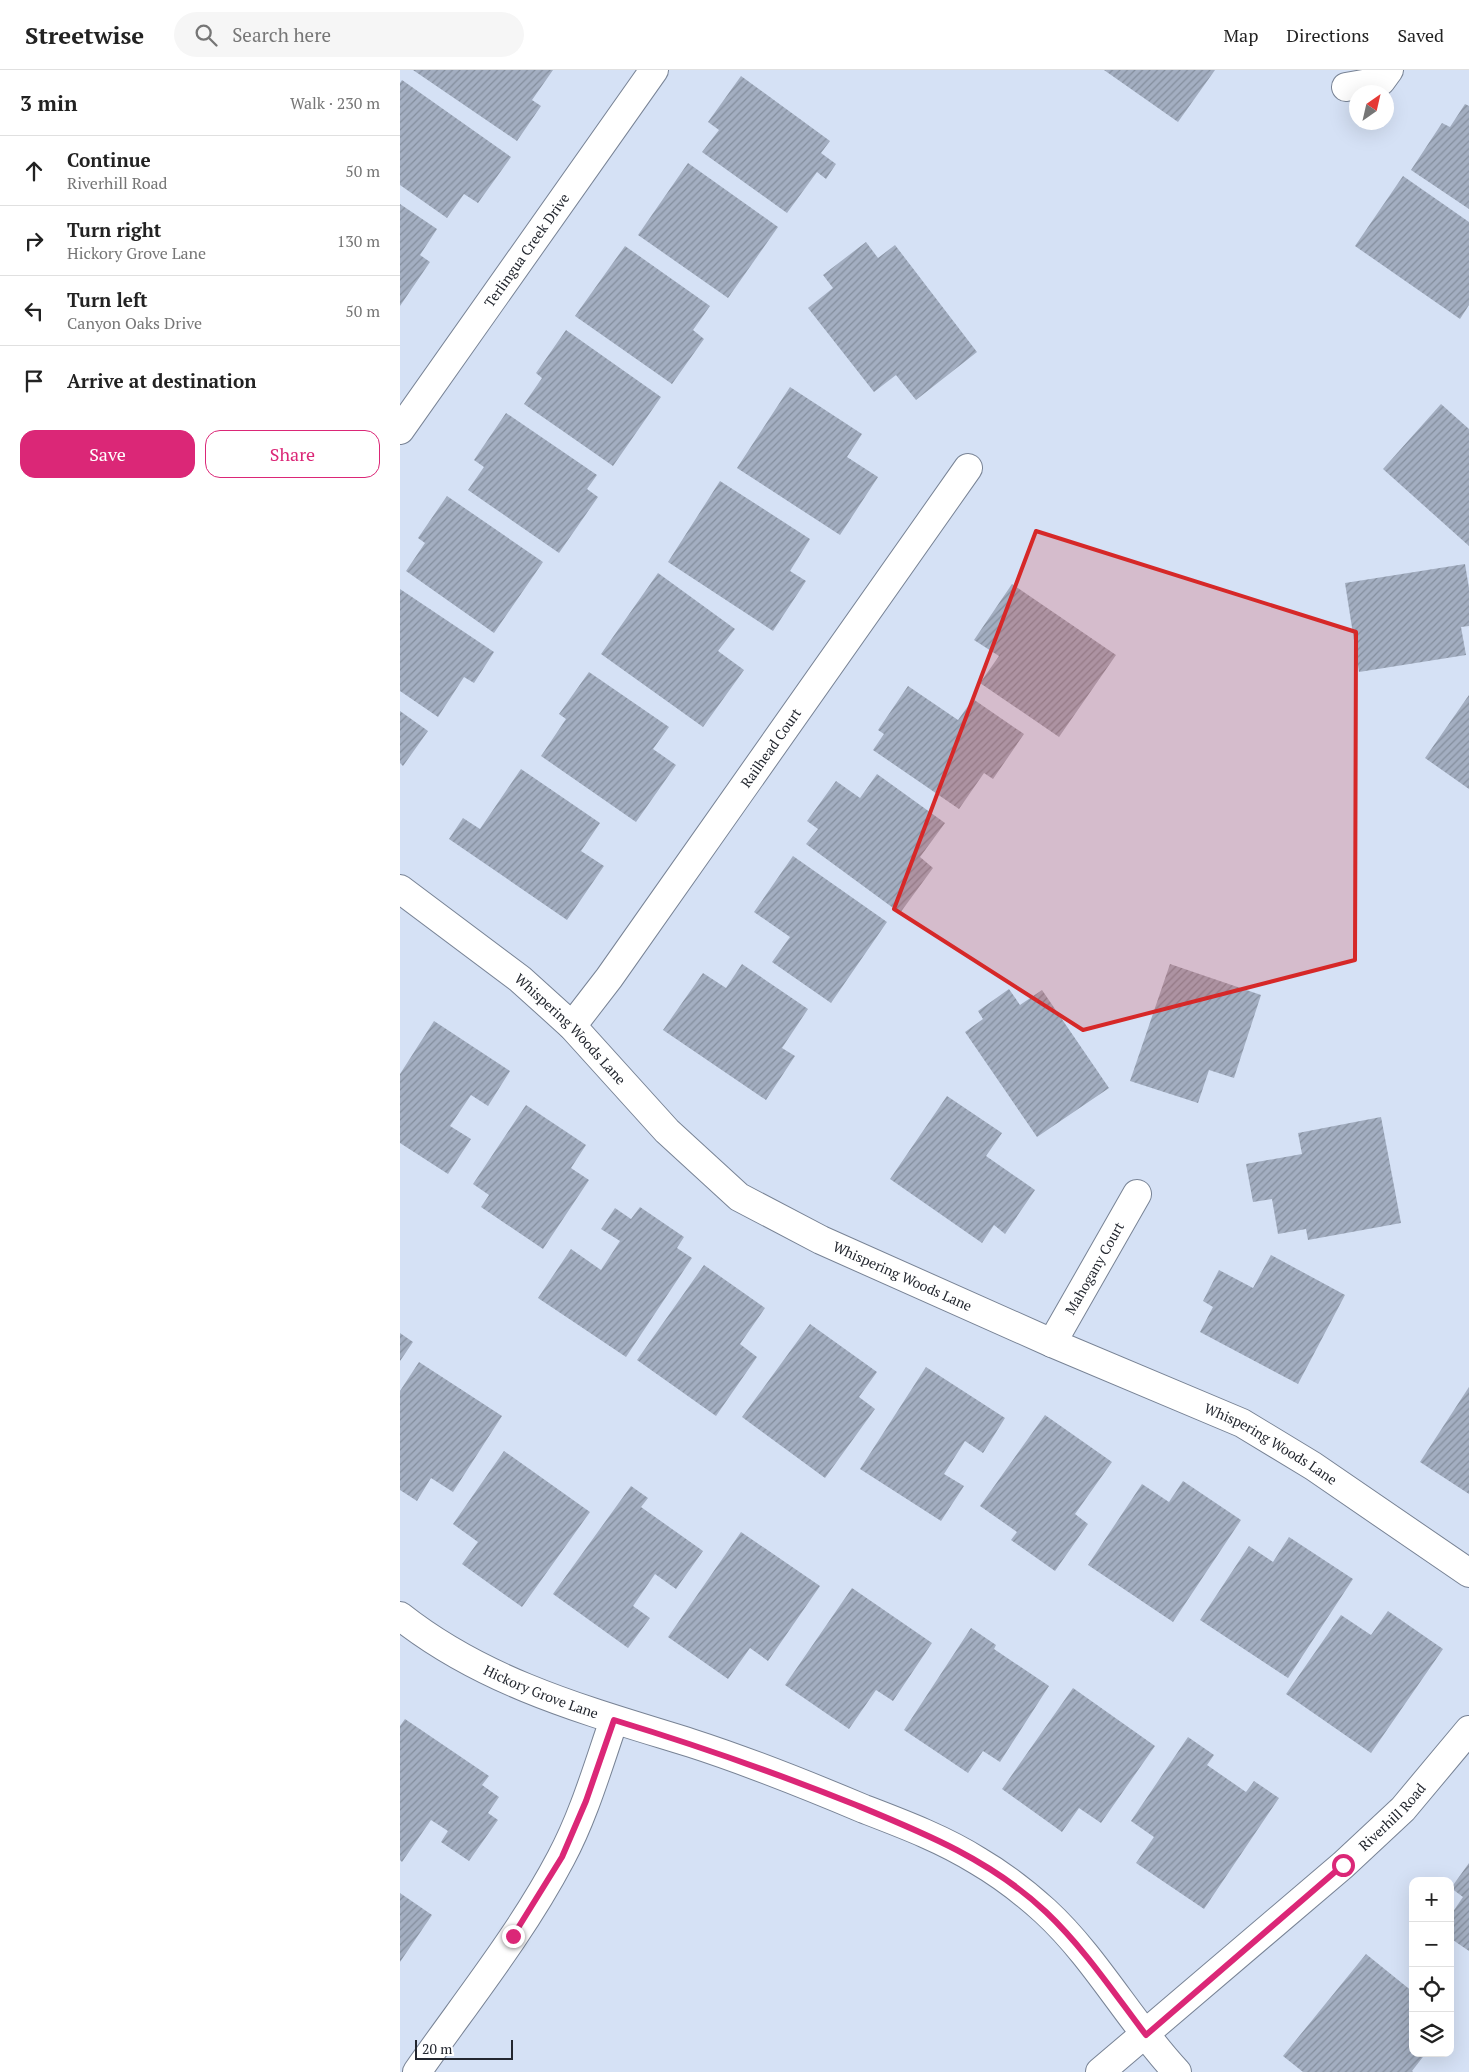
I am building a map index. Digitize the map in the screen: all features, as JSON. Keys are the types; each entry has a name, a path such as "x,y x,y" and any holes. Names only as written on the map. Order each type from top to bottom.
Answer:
{"street":[{"name":"Terlingua Creek Drive","path":"400,430 654,70"},
{"path":"1346,87 1381,81 1389,70"},
{"name":"Railhead Court","path":"572,1026 609,978 968,468"},
{"name":"Whispering Woods Lane","path":"400,889 520,979 572,1026 667,1131 739,1197 821,1240 1242,1423 1313,1466 1469,1573"},
{"name":"Mahogany Court","path":"1052,1342 1137,1194"},
{"name":"Hickory Grove Lane","path":"400,1616 449,1651 495,1676 614,1720 692,1744 783,1776 921,1832 976,1859 1009,1881 1046,1912 1087,1958 1146,2035 1178,2072"},
{"path":"417,2072 529,1912 562,1857 586,1801 614,1720"},
{"name":"Riverhill Road","path":"1100,2072 1146,2035 1343,1865 1403,1809 1469,1730"}],"highlighted area":[{"path":"1036,531 1356,632 1355,960 1083,1030 894,909"}],"building":[{"path":"413,70 553,70 532,100 541,106 517,141"},
{"path":"1104,70 1215,70 1178,122"},
{"path":"741,76 830,141 821,153 836,164 826,179 817,172 787,213 702,152 719,130 708,122"},
{"path":"402,80 511,157 478,203 464,194 447,218 400,185 400,83"},
{"path":"1465,104 1469,106 1469,209 1411,170 1442,123 1450,127"},
{"path":"688,163 778,227 728,298 638,235"},
{"path":"1403,176 1469,222 1469,305 1460,319 1355,246"},
{"path":"400,204 437,229 420,255 430,262 400,306"},
{"path":"866,242 878,258 895,245 977,352 916,400 896,375 874,392 808,308 833,288 823,275"},
{"path":"625,246 710,306 693,330 704,339 672,384 575,316"},
{"path":"566,330 661,397 613,466 524,404 542,378 536,373"},
{"path":"790,387 862,434 847,457 878,477 840,535 737,468"},
{"path":"1441,404 1469,429 1469,546 1383,469"},
{"path":"506,413 597,475 587,489 598,497 559,553 468,490 484,467 474,460"},
{"path":"720,481 810,539 790,571 806,581 773,631 668,562"},
{"path":"447,496 543,562 494,633 406,571 425,543 418,538"},
{"path":"1465,564 1469,588 1469,626 1461,627 1466,655 1359,672 1345,583"},
{"path":"658,573 735,629 718,651 744,670 703,727 601,654"},
{"path":"1012,584 1116,655 1059,737 980,683 999,656 974,640"},
{"path":"400,589 494,652 474,683 464,677 438,717 400,691"},
{"path":"589,672 669,727 653,749 676,765 636,822 541,756 566,719 559,714"},
{"path":"908,686 958,720 973,699 1024,734 993,779 984,773 959,809 873,750 884,734 878,730"},
{"path":"1469,695 1469,789 1425,758"},
{"path":"400,711 428,731 403,766 400,763"},
{"path":"521,769 600,823 581,851 604,866 567,920 449,839 463,818 480,829"},
{"path":"877,774 945,823 920,857 933,868 900,913 806,844 818,829 807,821 836,781 860,798"},
{"path":"793,856 887,922 831,1003 772,962 790,937 754,912"},
{"path":"742,964 808,1009 782,1048 795,1056 766,1100 663,1030 703,973 726,988"},
{"path":"1170,964 1261,995 1234,1078 1209,1070 1198,1103 1130,1081"},
{"path":"1009,989 1020,1005 1042,990 1109,1088 1037,1137 965,1032 983,1019 978,1011"},
{"path":"434,1021 510,1071 488,1106 471,1095 450,1126 471,1139 448,1174 400,1143 400,1074"},
{"path":"947,1096 1002,1133 986,1156 1035,1190 1005,1234 994,1225 982,1243 890,1179"},
{"path":"526,1105 586,1145 571,1168 589,1180 543,1249 481,1207 489,1195 473,1184"},
{"path":"1381,1117 1401,1223 1308,1240 1306,1229 1278,1234 1272,1199 1253,1202 1246,1164 1302,1154 1298,1133"},
{"path":"640,1207 684,1237 677,1248 692,1258 626,1357 538,1298 571,1249 601,1270 620,1241 601,1229 615,1208 631,1219"},
{"path":"1271,1255 1345,1295 1298,1384 1200,1332 1213,1307 1203,1301 1219,1270 1253,1288"},
{"path":"704,1265 765,1308 740,1344 757,1357 716,1416 637,1360"},
{"path":"810,1324 877,1372 859,1397 875,1409 825,1478 742,1417"},
{"path":"400,1333 413,1342 400,1361"},
{"path":"419,1362 502,1416 453,1492 431,1478 417,1501 400,1490 400,1391"},
{"path":"926,1367 1005,1418 983,1453 965,1441 944,1474 964,1486 941,1521 860,1469"},
{"path":"1469,1387 1469,1494 1420,1462"},
{"path":"1045,1415 1112,1462 1075,1514 1088,1524 1055,1571 1011,1540 1017,1532 980,1506"},
{"path":"504,1451 590,1512 522,1607 462,1564 478,1542 453,1524"},
{"path":"1183,1481 1241,1520 1173,1622 1088,1565 1142,1484 1169,1502"},
{"path":"631,1486 648,1498 641,1507 703,1551 676,1589 655,1574 633,1606 650,1618 628,1648 553,1594"},
{"path":"741,1532 820,1586 768,1661 750,1648 728,1679 668,1637"},
{"path":"1289,1537 1353,1579 1288,1678 1200,1620 1249,1546 1273,1562"},
{"path":"852,1588 932,1643 893,1701 876,1690 849,1729 785,1685"},
{"path":"1388,1611 1443,1649 1371,1753 1286,1694 1341,1615 1371,1635"},
{"path":"971,1628 996,1645 994,1649 1049,1686 1000,1762 983,1751 968,1773 904,1730"},
{"path":"1073,1688 1155,1746 1101,1823 1079,1808 1062,1832 1002,1789"},
{"path":"405,1719 489,1776 482,1785 499,1797 488,1813 498,1820 469,1861 441,1842 448,1831 431,1820 402,1862 400,1860 400,1726"},
{"path":"1188,1737 1214,1755 1207,1765 1246,1792 1254,1781 1279,1798 1204,1909 1136,1863 1154,1837 1131,1821"},
{"path":"1469,1863 1469,1951 1454,1941 1454,1910 1463,1897 1454,1890 1454,1884"},
{"path":"400,1893 432,1915 400,1962"},
{"path":"1366,1954 1409,1989 1409,2057 1423,2057 1413,2072 1303,2072 1283,2056"}],"route":[{"path":"513,1936 562,1857 586,1801 614,1720 743,1760 921,1832 976,1859 1009,1881 1046,1912 1087,1958 1146,2035 1343,1865"}]}
